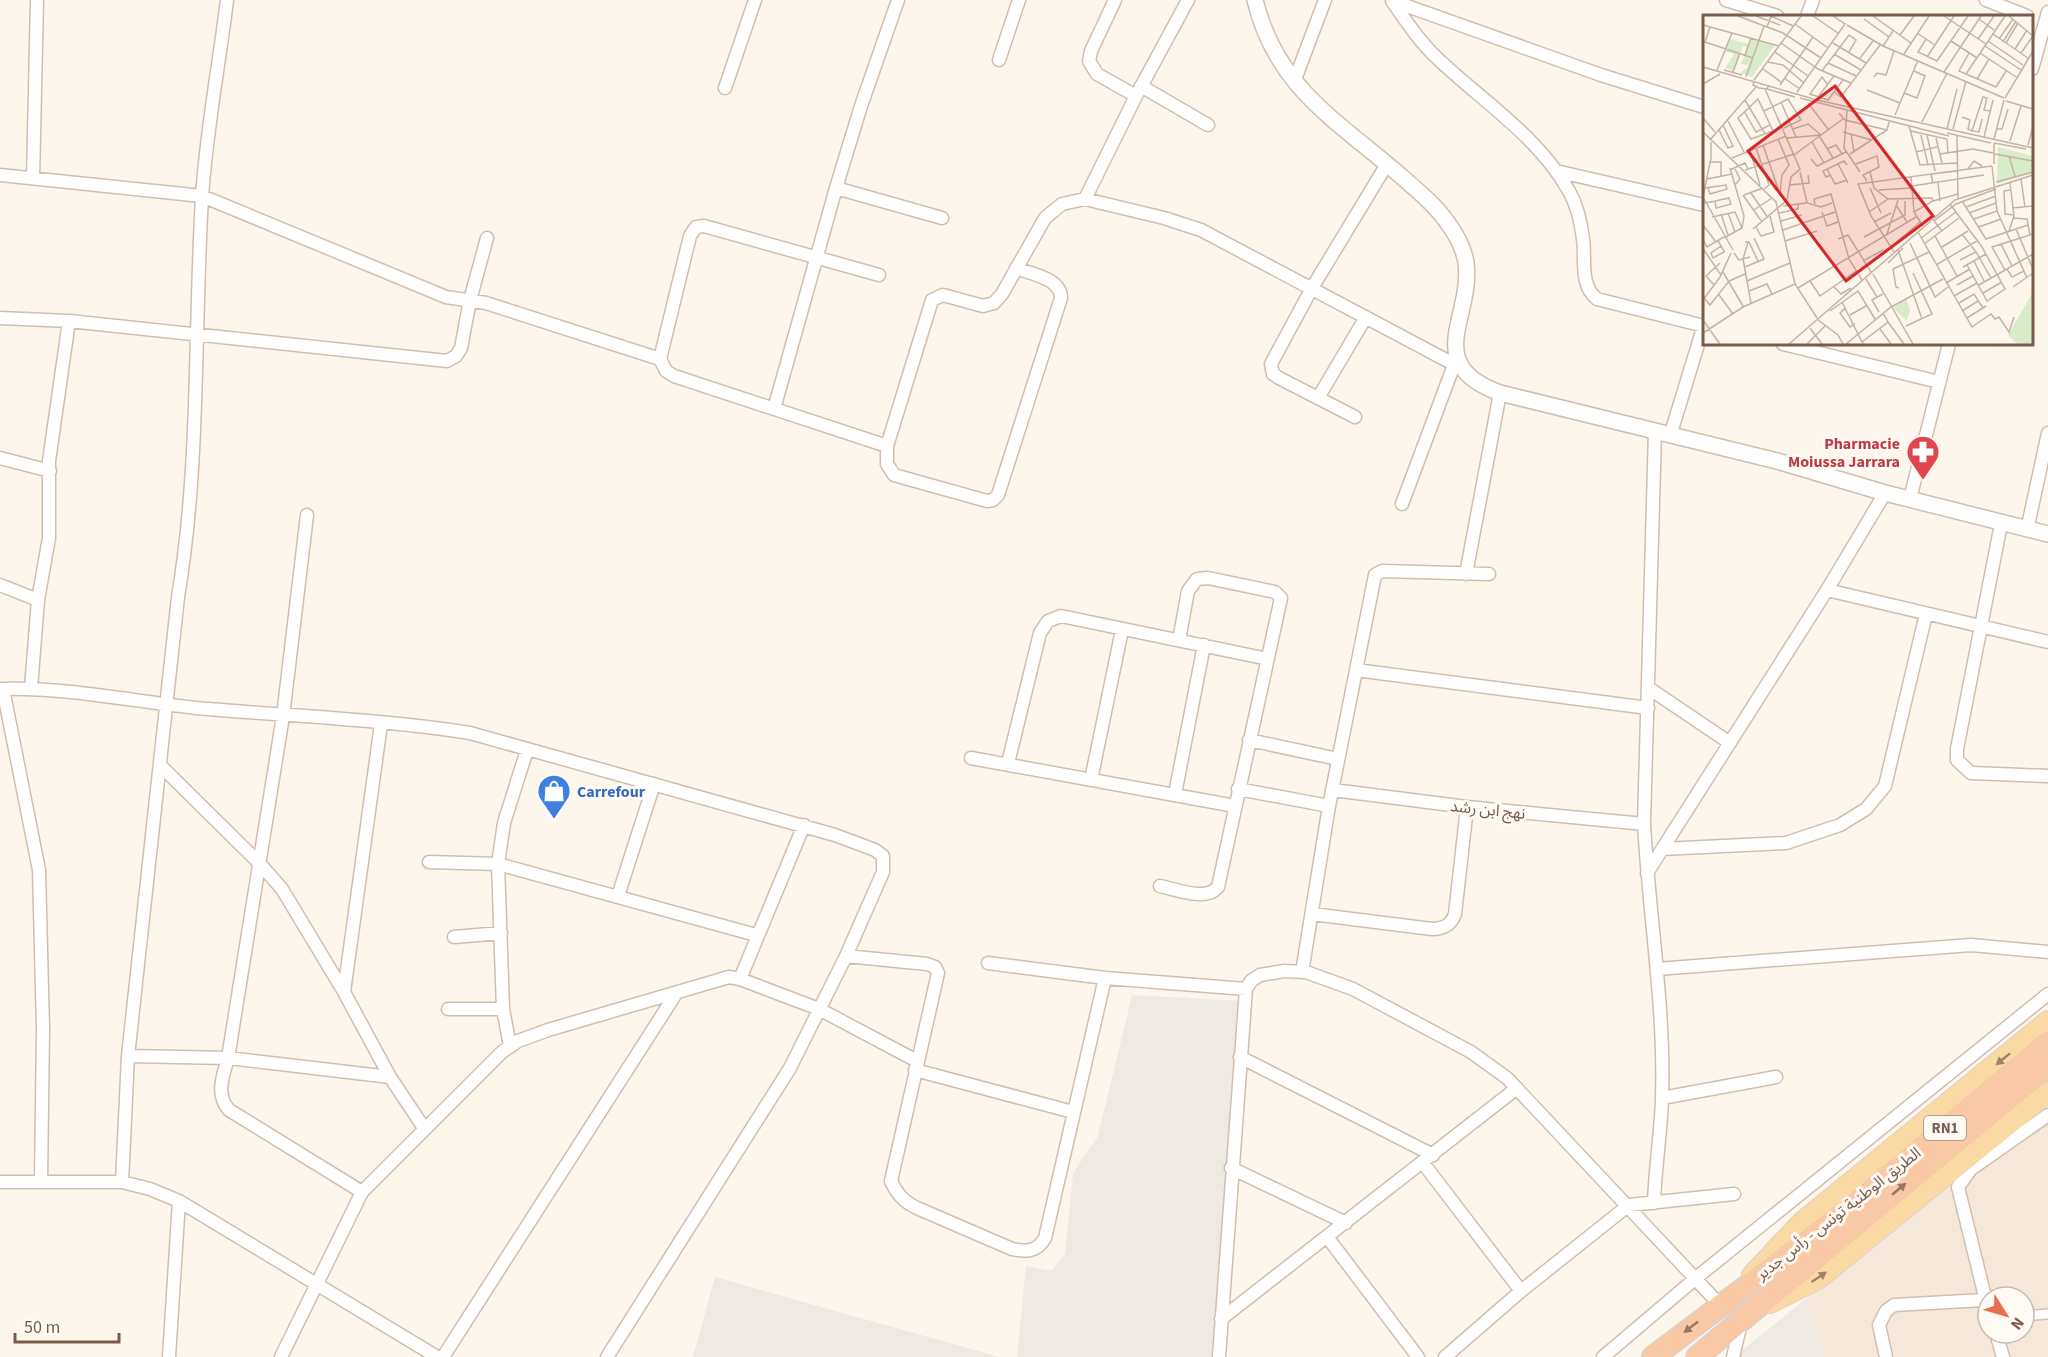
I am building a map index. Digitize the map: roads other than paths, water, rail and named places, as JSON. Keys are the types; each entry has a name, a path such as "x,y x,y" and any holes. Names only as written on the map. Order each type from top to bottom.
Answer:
{"highway":[{"name":"الطريق الوطنية تونس - رأس جدير","path":"1697,1357 1745,1317 1847,1221 2048,1042"},
{"name":"الطريق الوطنية تونس - رأس جدير","path":"1653,1357 1725,1301 1847,1221 2048,1066"}],"main road":[{"path":"1725,1301 1802,1222 2048,1021"},
{"path":"1745,1317 1818,1279 2048,1092"}],"street":[{"path":"33,178 37,0"},
{"path":"122,1182 128,1056 162,767 166,705 187,537 194,449 202,196 227,0"},
{"path":"725,88 755,0"},
{"path":"774,409 836,188 861,106 898,0"},
{"path":"999,60 1020,0"},
{"path":"1115,0 1089,62 1097,74 1208,125"},
{"path":"1085,199 1138,91 1188,0"},
{"path":"1255,0 1273,53 1294,82 1387,164 1445,220 1464,254 1467,275 1454,337 1455,354 1459,367 1402,504"},
{"path":"1294,82 1325,0"},
{"path":"1391,0 1600,75 1703,107"},
{"path":"1391,0 1437,58 1538,147 1556,171 1570,192 1579,215 1584,240 1584,270 1592,295 1597,299 1703,325"},
{"path":"1726,0 1775,15"},
{"path":"1807,15 1813,0"},
{"path":"1986,0 2024,15"},
{"path":"2033,62 2046,18"},
{"path":"1355,417 1279,378 1271,367 1312,288 1387,164"},
{"path":"1556,171 1703,205"},
{"path":"0,176 202,196 446,297 470,300 660,359"},
{"path":"836,188 942,218"},
{"path":"1017,267 1055,283 1060,289 1061,298 998,495 993,500 987,501 898,476 888,468 887,446 932,300 943,296 989,305 1002,294 1017,267 1045,218 1062,204 1085,199 1191,226 1366,316 1459,367 1478,383 1500,393 1777,461 1885,493 2048,534"},
{"path":"879,275 818,256 704,226 696,227 690,236 660,359 666,371 674,376 887,446"},
{"path":"0,318 69,321 447,361 456,356 461,348 470,300 488,238"},
{"path":"1318,398 1366,316"},
{"path":"30,688 38,600 49,538 49,460 69,321"},
{"path":"1654,1203 1662,1098 1657,969 1644,824 1663,434 1703,328"},
{"path":"1794,345 1826,348 1939,382"},
{"path":"1910,499 1949,345"},
{"path":"1466,574 1500,393"},
{"path":"2027,530 2048,433"},
{"path":"0,458 50,471"},
{"path":"1647,873 1827,590 1885,493"},
{"path":"307,515 283,716 228,1058 220,1088 224,1104 229,1110 362,1192"},
{"path":"2001,524 1957,748 1957,760 1971,773 2048,776"},
{"path":"1302,972 1329,806 1373,580 1378,573 1489,573"},
{"path":"1160,886 1199,894 1209,894 1216,890 1282,602 1280,596 1275,592 1202,577 1193,581 1190,586 1179,640"},
{"path":"0,585 38,600"},
{"path":"1827,590 2048,642"},
{"path":"1662,849 1786,843 1840,825 1866,809 1885,786 1926,614"},
{"path":"1008,764 1040,633 1048,621 1060,616 1268,659"},
{"path":"1091,780 1122,630"},
{"path":"1175,794 1204,645"},
{"path":"1356,670 1648,708"},
{"path":"41,1182 43,1029 39,870 2,689 30,688 166,705 462,732 804,825 875,850 885,859 883,872 846,956 795,1059 607,1357"},
{"path":"1650,689 1730,743"},
{"path":"344,992 381,724"},
{"path":"1249,740 1338,759"},
{"path":"510,1046 503,1009 498,864 504,823 527,750"},
{"path":"971,758 1235,806"},
{"path":"162,767 260,864 282,889 344,992 390,1077 424,1128"},
{"path":"618,896 654,784"},
{"path":"1238,789 1329,806"},
{"name":"نهج ابن رشد","path":"1333,790 1467,807 1644,824"},
{"path":"1312,914 1432,929 1440,929 1449,924 1455,914 1467,807"},
{"path":"740,979 756,935 804,825"},
{"path":"429,862 498,864 756,935"},
{"path":"454,937 501,933"},
{"path":"1657,969 1971,945 2048,952"},
{"path":"846,956 935,967 937,977 891,1181 895,1190 909,1204 1012,1249 1032,1250 1045,1238 1105,978"},
{"path":"988,963 1105,978 1246,989"},
{"path":"1219,1357 1231,1168 1246,989 1251,981 1260,975 1302,972 1345,986 1471,1052 1517,1088 1696,1278 1725,1301"},
{"path":"281,1357 315,1283 362,1192 424,1128 510,1046 559,1026 716,980 740,979 819,1009 916,1066 1073,1112"},
{"path":"442,1357 677,992"},
{"path":"1603,1357 1696,1278 2048,994"},
{"path":"448,1009 503,1009"},
{"path":"128,1056 228,1058 390,1077"},
{"path":"1240,1057 1433,1155"},
{"path":"1662,1098 1776,1077"},
{"path":"1221,1319 1328,1238 1517,1088"},
{"path":"1981,1285 1958,1187 1971,1170 2048,1115"},
{"path":"1423,1163 1521,1291"},
{"path":"1231,1168 1347,1223"},
{"path":"0,1182 122,1182 150,1189 179,1201 437,1357"},
{"path":"1444,1357 1521,1291 1629,1205 1734,1194"},
{"path":"169,1357 179,1201"},
{"path":"1328,1238 1418,1357"},
{"path":"1886,1357 1879,1325 1886,1311 1894,1305 1976,1305"},
{"path":"1733,1357 1745,1317"}],"place":[{"name":"Pharmacie Moiussa Jarrara","path":"1923,481"},
{"name":"Carrefour","path":"554,820"}]}
